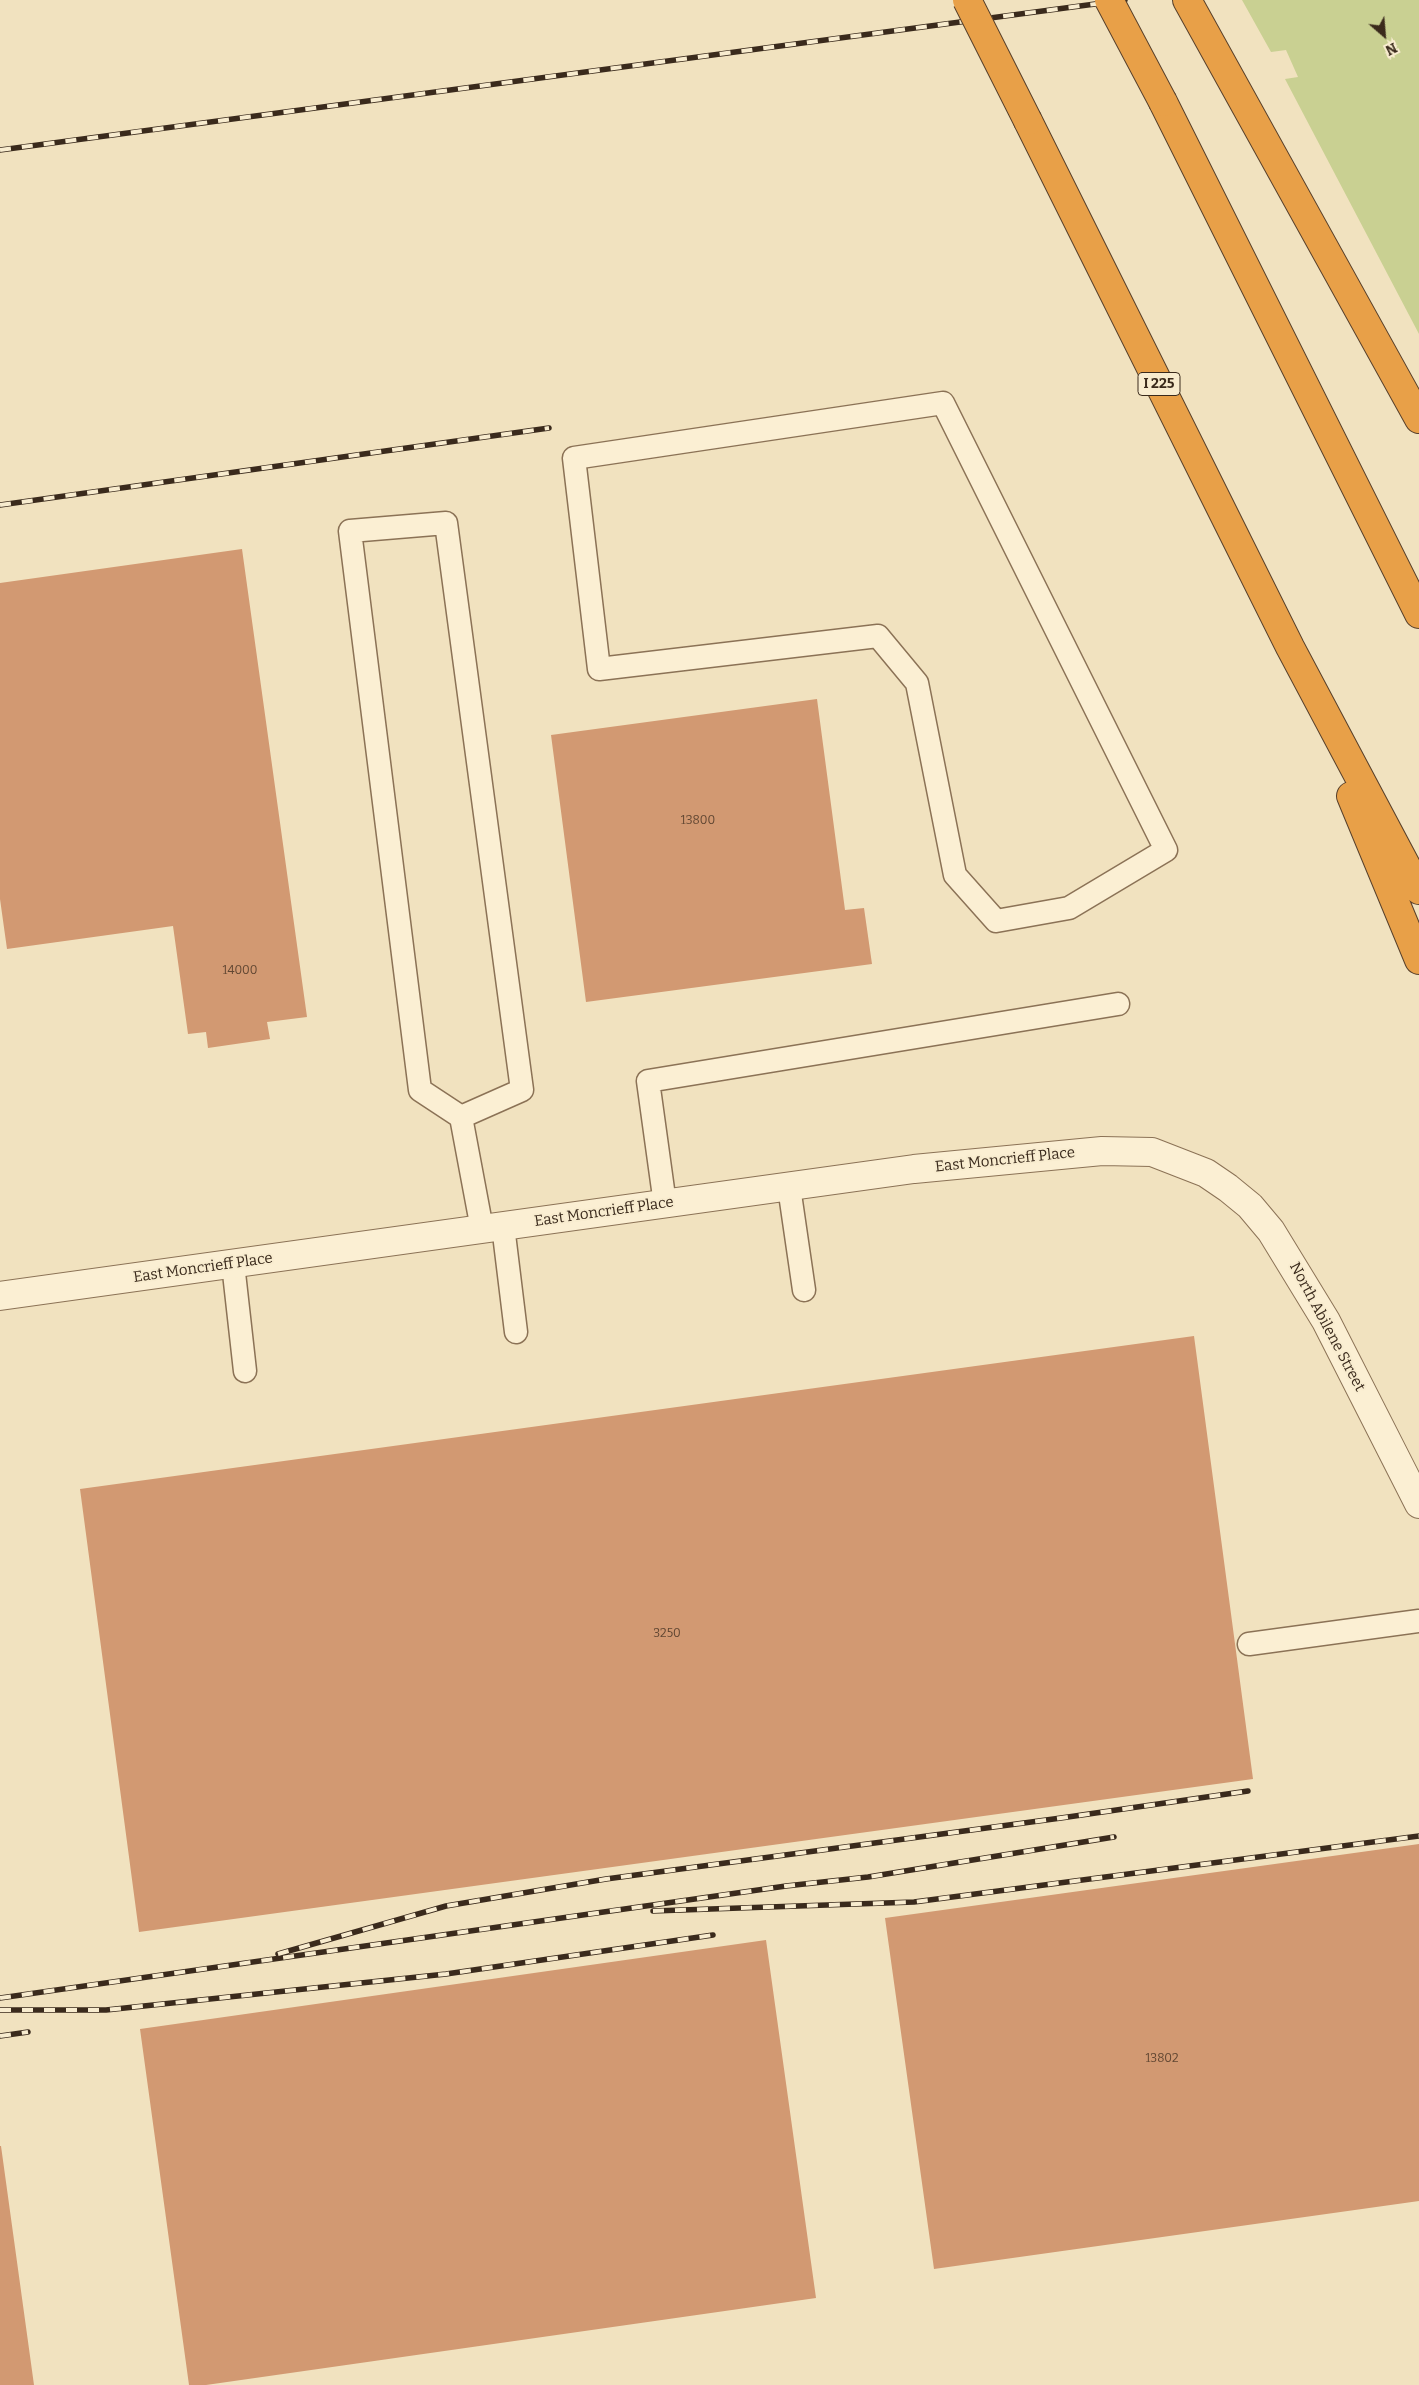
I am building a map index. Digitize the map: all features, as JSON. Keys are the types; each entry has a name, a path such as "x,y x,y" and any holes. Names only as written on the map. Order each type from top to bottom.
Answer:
{"highway":[{"name":"I 225","path":"967,0 1290,646"},
{"path":"1110,0 1419,614"},
{"path":"1187,0 1419,418"},
{"path":"1290,646 1419,890"},
{"path":"1290,646 1419,960"}],"street":[{"name":"East Moncrieff Place","path":"0,1296 923,1168 1102,1150 1152,1152 1206,1173"},
{"name":"North Abilene Street","path":"1206,1173 1250,1206 1284,1248 1326,1321 1419,1504"}],"lane":[{"path":"943,404 1166,850 1069,908 996,921 955,875 917,683 878,636 599,669 574,458 943,404"},
{"path":"461,1117 522,1090 446,523 350,531 420,1090 461,1117 493,1228 516,1332"},
{"path":"665,1204 648,1081 1118,1004"},
{"path":"789,1187 804,1290"},
{"path":"233,1264 245,1371"},
{"path":"1248,1644 1419,1621"}],"green space":[{"path":"1242,0 1419,0 1419,334 1285,79 1298,77 1286,50 1271,52"}],"building":[{"path":"242,549 307,1017 267,1022 270,1039 208,1048 206,1032 188,1034 173,926 7,949 0,899 0,583"},
{"path":"817,699 845,910 864,908 872,964 586,1002 551,735"},
{"path":"1194,1336 1253,1779 139,1932 80,1489"},
{"path":"1419,1844 1419,2201 934,2269 885,1918"},
{"path":"766,1940 816,2298 206,2385 189,2385 140,2029"},
{"path":"1,2146 34,2385 0,2385"}],"railway":[{"path":"0,150 1125,0"},
{"path":"0,505 549,428"},
{"path":"278,1954 446,1906 606,1879 1248,1791"},
{"path":"653,1911 914,1902 1419,1836"},
{"path":"0,1998 786,1886 868,1877 1114,1837"},
{"path":"0,2010 106,2010 446,1974 713,1935"},
{"path":"0,2036 28,2032"}]}
